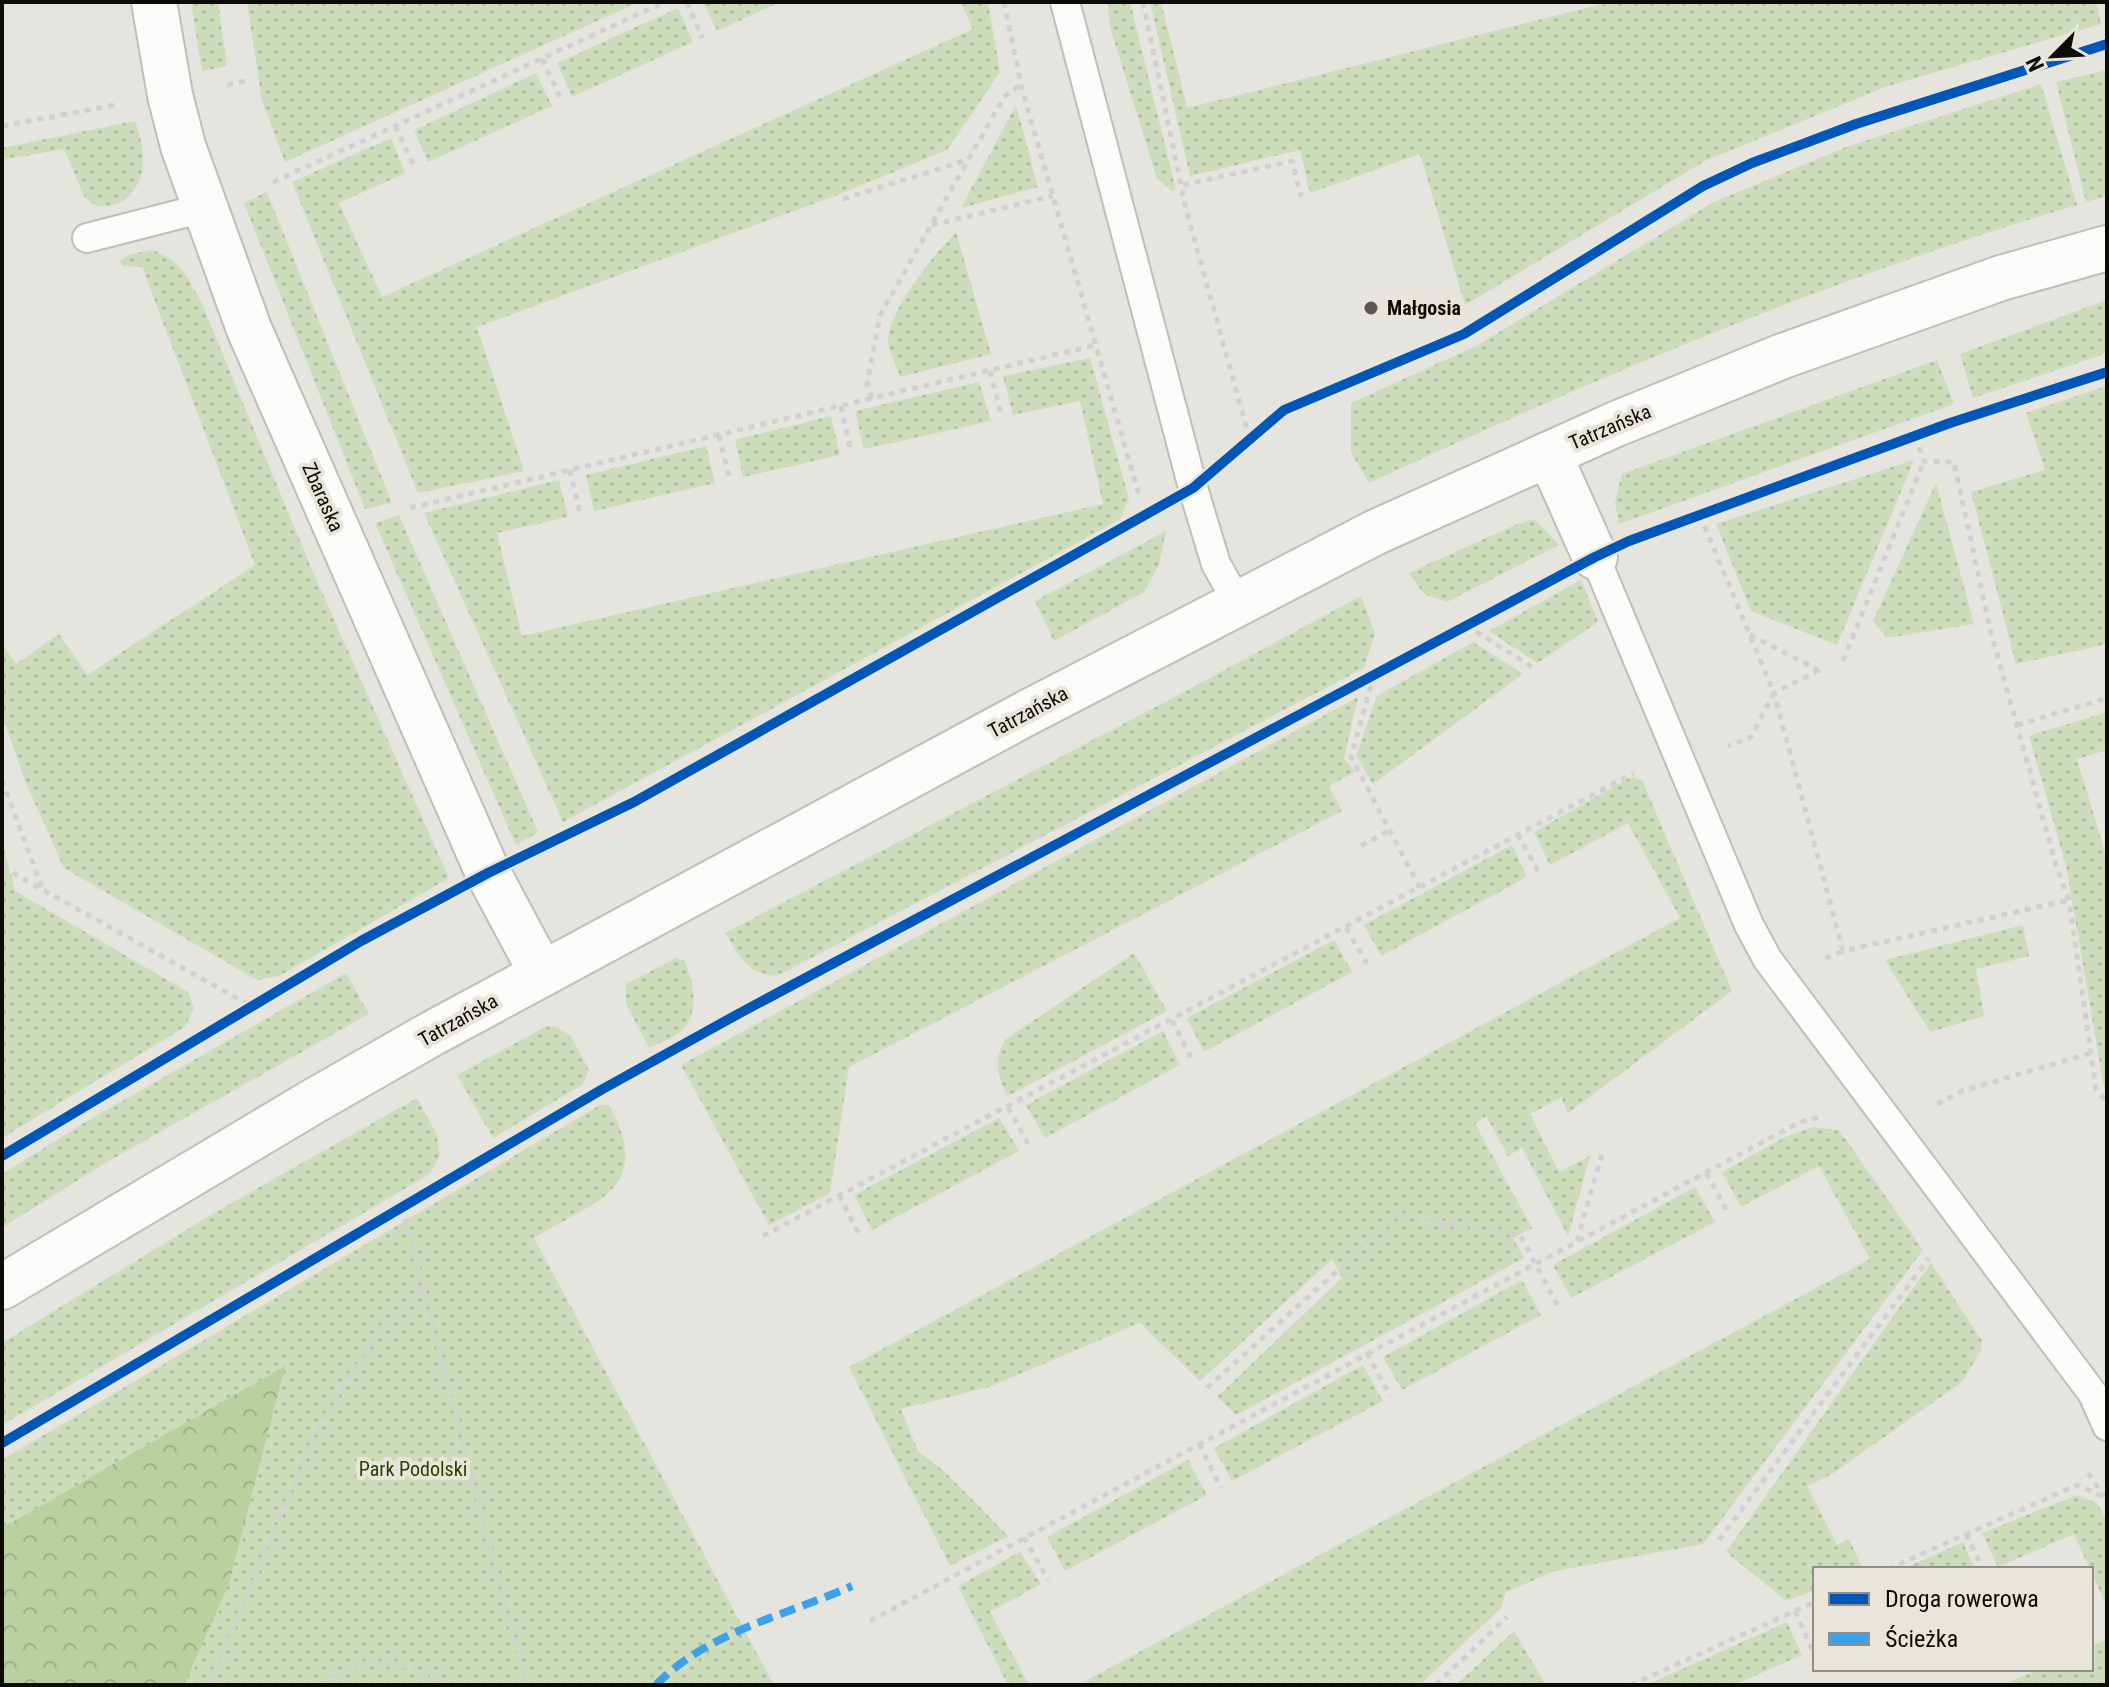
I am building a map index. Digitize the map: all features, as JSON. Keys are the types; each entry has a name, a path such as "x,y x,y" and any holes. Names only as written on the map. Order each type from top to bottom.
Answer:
{"street":[{"name":"Zbaraska","path":"154,2 170,95 183,146 249,329 488,873 542,974"},
{"name":"Tatrzańska","path":"2,1287 314,1101 542,974 1023,715 1376,532 1616,424 1783,356 2001,278 2107,248"},
{"path":"1549,454 1595,557"}],"lane":[{"path":"1065,2 1193,488 1216,564 1238,603"},
{"path":"87,238 204,208"},
{"path":"1595,557 1749,925 1768,960 2093,1394 2107,1426"}],"path":[{"path":"273,182 665,2"},
{"path":"687,2 702,38"},
{"path":"1004,2 1021,84 1141,501"},
{"path":"1143,2 1186,209 1250,440"},
{"path":"542,59 562,101"},
{"path":"872,398 867,385 880,315 1004,97 1021,84"},
{"path":"2,126 170,95"},
{"path":"395,126 415,168"},
{"path":"843,199 968,159"},
{"path":"1183,185 1292,161 1301,197"},
{"path":"931,225 1053,196"},
{"path":"410,508 1096,345"},
{"path":"990,371 1002,418"},
{"path":"841,406 851,452"},
{"path":"719,435 730,480"},
{"path":"1843,661 1924,461 1915,436"},
{"path":"1924,461 1954,462 1991,633 2056,865 2069,900 2096,1089 2107,1102"},
{"path":"570,470 580,514"},
{"path":"1700,515 1774,693 1843,951 2069,900"},
{"path":"1466,625 1532,667"},
{"path":"763,1236 1346,928 1628,774 1649,773 1651,780 1751,737 1774,693 1819,670 1750,635"},
{"path":"1374,674 1351,757 1420,888"},
{"path":"2017,725 2107,698"},
{"path":"2,780 42,888"},
{"path":"1361,846 1390,830"},
{"path":"1518,834 1538,871"},
{"path":"2,867 251,1006"},
{"path":"1346,928 1367,964"},
{"path":"1172,1020 1191,1058"},
{"path":"870,1621 1800,1122 1820,1116 1840,1119 1862,1148 1962,1091 2091,1053"},
{"path":"1008,1107 1029,1146"},
{"path":"1577,1242 1602,1154"},
{"path":"1706,1173 1729,1214"},
{"path":"839,1195 860,1237"},
{"path":"402,1207 526,1685"},
{"path":"1207,1388 1394,1215 1520,1235 1558,1306"},
{"path":"1719,1540 1934,1251"},
{"path":"209,1685 317,1429 377,1333 424,1287"},
{"path":"1367,1353 1390,1396"},
{"path":"1199,1444 1221,1488"},
{"path":"2080,1463 2106,1499"},
{"path":"1892,1567 2077,1485 2106,1499"},
{"path":"1966,1534 1982,1567"},
{"path":"1024,1537 1048,1580"},
{"path":"1631,1685 1813,1603"},
{"path":"1795,1611 1812,1650"},
{"path":"1436,1685 1507,1617"},
{"path":"322,1685 355,1667 386,1663 417,1670 440,1685"}],"green space":[{"path":"191,2 218,2 227,66 202,71"},
{"path":"247,2 639,2 285,162 262,101"},
{"path":"703,2 780,2 717,31"},
{"path":"961,2 988,2 1000,72 947,150 840,194 477,327 524,471 418,493 292,182 391,138 405,173 339,203 382,297 973,29"},
{"path":"1108,2 1130,2 1176,190 1172,191 1157,179 1110,27"},
{"path":"1150,2 1161,2 1187,108 1610,2 2097,2 2101,24 1888,86 1705,161 1465,305 1420,154 1310,193 1300,150 1190,176"},
{"path":"678,8 693,42 572,97 557,63"},
{"path":"2107,70 2107,196 2086,202 2056,82"},
{"path":"536,73 552,106 428,162 414,130"},
{"path":"2041,84 2077,205 1986,233 1806,296 1630,367 1369,483 1351,452 1351,403 1478,345 1712,203 1846,147"},
{"path":"1016,105 1038,187 961,208"},
{"path":"135,121 143,153 142,174 132,192 115,204 98,207 85,198 64,149 2,160 2,148"},
{"path":"267,192 392,503 365,509 244,203"},
{"path":"956,232 991,354 900,377 888,344 890,328 914,283"},
{"path":"151,250 176,264 188,278 202,304 312,570 449,878 279,976 257,980 64,868 25,781 2,715 2,643 16,664 59,634 87,675 255,565 142,267 122,266 120,261 128,255"},
{"path":"2107,300 2107,353 1973,398 1960,354"},
{"path":"1090,358 1129,499 1119,520 563,822 424,513 559,480 568,517 497,533 522,636 1103,504 1080,401 1013,415 1003,376"},
{"path":"1937,360 1954,404 1619,524 1615,502 1622,474"},
{"path":"979,382 991,421 864,449 855,411"},
{"path":"2107,386 2107,644 2016,664 1971,492 2045,470 2026,413"},
{"path":"831,416 840,455 743,477 735,440"},
{"path":"706,446 715,483 594,511 586,475"},
{"path":"1914,460 1837,645 1751,611 1716,524"},
{"path":"1936,483 1974,624 1887,638 1873,621"},
{"path":"399,515 538,832 516,845 375,523"},
{"path":"1534,519 1559,545 1447,602 1424,594 1409,573 1515,525"},
{"path":"1166,531 1159,565 1144,592 1054,641 1035,601"},
{"path":"1581,580 1598,622 1537,663 1489,631"},
{"path":"1361,596 1375,633 1364,668 777,976 751,968 725,933 1169,700"},
{"path":"1473,642 1523,674 1373,784 1356,755 1377,696"},
{"path":"1358,697 1344,758 1355,772 1329,786 1342,811 849,1067 830,1193 769,1225 681,1065"},
{"path":"2107,712 2107,750 2077,759 2107,859 2107,1089 2104,1087 2066,866 2029,736"},
{"path":"1631,777 1642,780 1732,991 1568,1113 1561,1098 1530,1114 1559,1172 1590,1156 1568,1236 1522,1148 1508,1156 1486,1116 1475,1124 1532,1228 1513,1238 1524,1258 1236,1415 1217,1397 1342,1278 1332,1259 1200,1381 1140,1323 989,1387 901,1409 918,1451 944,1471 1008,1536 950,1566 849,1367 1680,918 1628,823 1550,865 1534,832"},
{"path":"2,841 15,891 188,992 194,1008 185,1027 2,1138"},
{"path":"1512,845 1527,877 1381,956 1364,925"},
{"path":"2023,925 2029,956 1976,969 1984,1016 1930,1032 1885,960"},
{"path":"1334,940 1352,972 1204,1052 1187,1018"},
{"path":"1134,953 1167,1011 1008,1096 998,1068 1005,1040"},
{"path":"676,958 684,960 690,977 694,995 692,1013 680,1032 649,1048 626,1004 626,984"},
{"path":"346,973 369,1014 107,1162 3,1227 2,1174 89,1120"},
{"path":"554,1026 570,1035 589,1070 582,1085 493,1138 457,1075 545,1027"},
{"path":"1163,1031 1180,1065 1045,1138 1026,1105"},
{"path":"417,1098 437,1135 440,1155 430,1174 2,1425 2,1343 214,1213"},
{"name":"Park Podolski","path":"600,1105 609,1105 622,1134 625,1157 621,1175 611,1190 596,1202 534,1238 774,1685 2,1685 2,1460"},
{"path":"999,1118 1019,1151 872,1230 854,1195"},
{"path":"1813,1127 1839,1130 1923,1250 1703,1544 1555,1571 1506,1592 1501,1608 1420,1685 1078,1685 1870,1259 1819,1166 1741,1207 1722,1172 1785,1137"},
{"path":"1695,1187 1715,1222 1571,1298 1553,1265"},
{"path":"1931,1263 1982,1341 1981,1350 1962,1382 1832,1474 1807,1486 1837,1545 1849,1539 1862,1567 1813,1567 1813,1591 1786,1601 1726,1552"},
{"path":"1522,1280 1541,1315 1402,1390 1383,1357"},
{"path":"1363,1365 1383,1401 1232,1481 1214,1448"},
{"path":"285,1366 229,1584 184,1685 2,1685 2,1528"},
{"path":"1188,1460 1207,1495 1065,1571 1047,1537"},
{"path":"2077,1495 2097,1503 2107,1521 2107,1607 2093,1576 2093,1567 2089,1567 2074,1534 1998,1567 1982,1533"},
{"path":"1963,1542 1974,1567 1907,1567"},
{"path":"1020,1552 1041,1584 990,1612 1029,1685 1008,1685 958,1586"},
{"path":"1787,1622 1802,1655 1734,1685 1646,1685"},
{"path":"1514,1631 1546,1685 1456,1685"},
{"path":"2107,1639 2107,1685 2003,1685 2034,1671 2093,1671 2093,1645"}],"marked path":[{"path":"656,1685 676,1667 723,1638 852,1586"}],"cycle path":[{"path":"2,1156 361,941 488,873 634,802 1193,488 1284,410 1464,334 1703,186 1752,163 1856,124 2107,44"},
{"path":"2,1443 601,1090 1595,557 1629,541 1950,423 2107,372"}],"place":[{"name":"Małgosia","path":"1371,308"}]}
